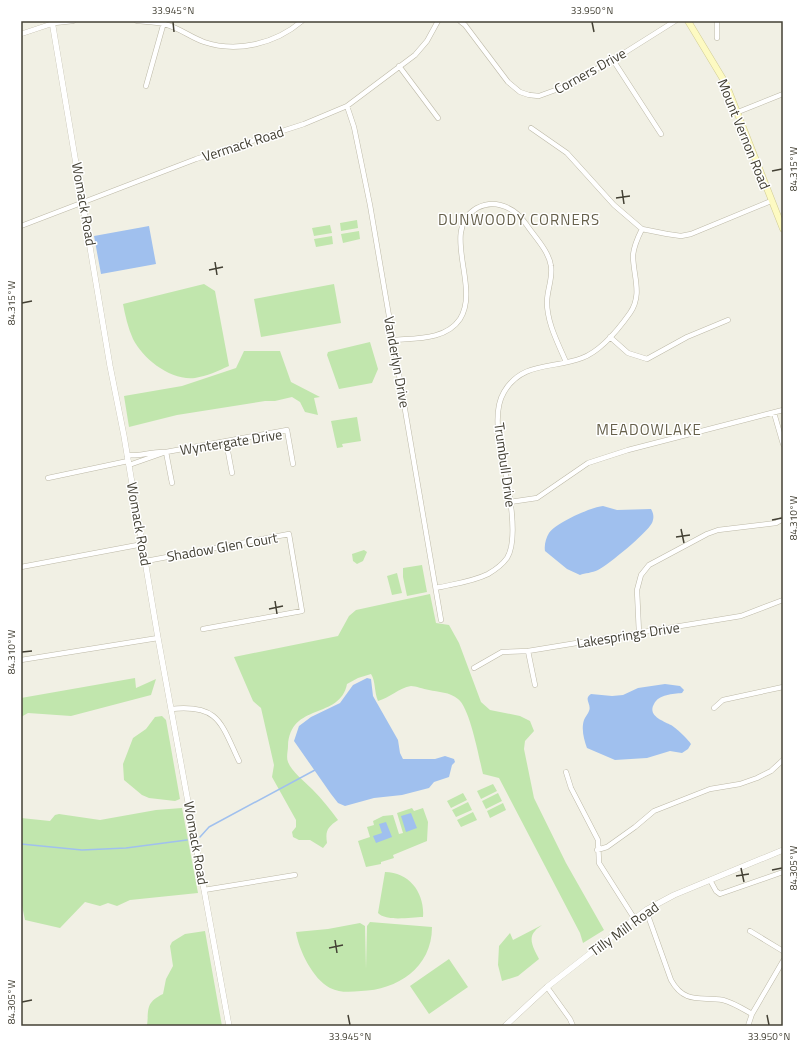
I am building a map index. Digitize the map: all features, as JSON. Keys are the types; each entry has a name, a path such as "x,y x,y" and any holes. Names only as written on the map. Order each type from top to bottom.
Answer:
{"main road":[{"name":"Mount Vernon Road","path":"688,21 726,84 738,112 770,201 783,229"}],"street":[{"path":"21,34 53,22 73,21"},
{"path":"137,21 164,22 204,42 224,46 244,46 275,39 302,21"},
{"name":"Vermack Road","path":"21,226 196,159 304,124 347,106 419,50 427,42 438,21"},
{"name":"Corners Drive","path":"460,21 465,24 508,82 520,92 539,96 561,88 613,60 675,21"},
{"path":"717,21 717,38"},
{"name":"Womack Road","path":"53,22 110,366 129,463 158,638 229,1026"},
{"path":"146,86 164,22"},
{"path":"613,60 661,134"},
{"path":"399,66 438,118"},
{"path":"738,112 783,94"},
{"name":"Vanderlyn Drive","path":"347,106 357,143 393,340 436,588 440,620"},
{"path":"532,128 567,152 614,205 642,229 681,236 691,234 770,201"},
{"path":"393,340 432,336 443,333 454,326 460,318 467,298 460,249 462,228 472,211 490,203 513,210 518,214 548,257 552,272 547,295 549,314 552,328 566,362"},
{"name":"Trumbull Drive","path":"436,588 477,579 498,567 507,558 513,537 510,502 498,432 499,404 504,392 520,375 533,368 582,358 610,337 635,304 637,279 633,254 637,239 642,229"},
{"path":"610,337 628,353 647,359 687,336 728,320"},
{"path":"510,502 536,498 588,463 628,450 783,410"},
{"path":"774,413 783,444"},
{"name":"Wyntergate Drive","path":"127,455 166,452 287,430 293,464"},
{"path":"226,441 232,473"},
{"path":"166,452 172,483"},
{"name":"Wyntergate Drive","path":"48,478 149,459 166,452"},
{"path":"137,455 138,461"},
{"path":"639,633 637,590 641,575 649,565 707,534 718,530 776,523 783,520"},
{"name":"Shadow Glen Court","path":"146,561 289,534 302,611 203,629"},
{"path":"21,567 143,544"},
{"name":"Lakesprings Drive","path":"474,668 502,652 528,651 741,616 783,600"},
{"path":"21,660 158,638"},
{"path":"528,651 534,685"},
{"path":"714,708 723,700 783,687"},
{"path":"171,709 193,708 209,712 217,718 223,727 239,761"},
{"path":"597,850 607,847 636,827 654,811 710,789 740,784 757,778 771,771 783,760"},
{"path":"566,772 571,788 598,840 597,850 599,863 634,918"},
{"name":"Tilly Mill Road","path":"505,1026 547,987 646,910 674,895 783,850"},
{"path":"710,880 716,891 720,894 783,872"},
{"path":"204,890 295,875"},
{"path":"646,910 670,980 675,988 697,999 722,1000 734,1004 752,1014"},
{"path":"750,931 783,951"},
{"path":"748,1026 752,1014 783,961"},
{"path":"547,987 570,1019 573,1026"}],"green space":[{"path":"357,220 358,228 341,231 340,223"},
{"path":"330,225 332,233 314,236 312,228"},
{"path":"359,231 360,239 343,243 341,234"},
{"path":"332,236 333,244 316,247 314,239"},
{"path":"204,284 215,291 229,366 208,375 195,378 177,376 159,367 138,347 133,339 123,304"},
{"path":"334,284 341,323 261,337 254,299"},
{"path":"370,342 378,369 372,383 339,389 327,355 328,352"},
{"path":"244,351 280,351 291,382 320,397 314,398 318,415 305,412 300,402 292,397 275,401 265,401 177,415 129,427 124,396 182,386 236,368"},
{"path":"357,417 361,441 342,444 343,447 337,448 331,421"},
{"path":"364,550 367,552 363,561 357,564 353,561 352,554"},
{"path":"422,565 427,592 407,596 403,577 403,568"},
{"path":"397,573 402,593 392,595 387,576"},
{"path":"430,594 436,623 449,625 459,643 481,702 490,710 520,716 530,721 534,731 525,741 524,749 534,798 566,863 604,930 583,943 580,933 499,778 483,774 474,734 466,712 458,699 451,695 411,686 378,701 374,680 371,674 358,678 347,684 343,695 335,703 297,723 291,732 287,756 288,762 295,773 312,789 338,820 328,829 326,835 327,843 323,848 310,840 299,840 293,837 292,832 296,827 296,820 272,777 274,765 261,708 253,701 234,657 338,636 349,616 356,610"},
{"path":"135,678 136,688 156,679 151,695 71,716 28,713 21,717 21,698"},
{"path":"162,716 166,720 180,799 175,801 149,798 142,795 124,780 123,764 133,738 146,729 155,717"},
{"path":"493,784 497,791 481,799 477,791"},
{"path":"463,793 467,800 451,808 447,801"},
{"path":"498,793 502,801 486,809 482,801"},
{"path":"468,802 472,810 456,817 452,810"},
{"path":"503,803 506,810 490,818 487,811"},
{"path":"182,808 198,893 130,900 117,906 108,903 100,906 85,902 60,928 25,920 21,901 21,818 50,821 55,815 59,814 100,820 156,810"},
{"path":"412,808 414,811 423,808 428,822 427,841 393,855 394,858 381,862 381,864 366,867 358,841 370,837 367,827 374,825 373,821 383,816 393,815 399,834 403,833 397,813"},
{"path":"473,812 477,820 461,827 457,820"},
{"path":"385,872 394,873 409,880 414,886 421,900 423,917 393,918 382,916 378,913"},
{"path":"370,922 432,927 426,954 419,965 410,974 399,981 374,990 349,992 338,991 324,984 308,964 300,948 296,932 328,929 360,923 365,926 366,969 367,926"},
{"path":"542,925 536,930 532,938 532,945 539,959 518,976 502,981 498,965 499,946 510,933 513,940"},
{"path":"205,931 222,1026 147,1026 149,1007 153,1000 163,994 166,979 173,966 170,946 172,942 185,934"},
{"path":"449,959 468,987 429,1014 410,986"}],"water":[{"path":"149,226 156,264 101,274 94,236"},
{"path":"603,506 617,510 651,509 653,521 649,528 627,548 603,567 593,572 580,575 567,569 545,551 546,539 553,529 574,516 590,509"},
{"path":"367,678 371,679 373,696 398,740 400,753 403,759 435,759 445,756 454,759 455,762 452,765 449,777 434,782 429,788 402,795 374,798 345,806 338,803 294,741 299,726 311,717 340,703 353,685"},
{"path":"665,684 680,686 684,690 682,693 666,695 659,698 652,708 654,715 673,726 688,740 691,744 688,749 682,753 670,751 647,758 615,760 587,748 583,727 584,720 590,708 588,698 591,694 612,696 623,695 638,688"},
{"path":"411,813 417,828 406,832 401,816"},
{"path":"386,822 392,837 376,843 373,836 382,833 379,824"}],"waterway":[{"path":"200,837 209,827 315,770"},
{"path":"21,844 82,850 126,848 187,840"}],"district":[{"name":"DUNWOODY CORNERS","path":"519,220"},
{"name":"MEADOWLAKE","path":"649,430"}]}
